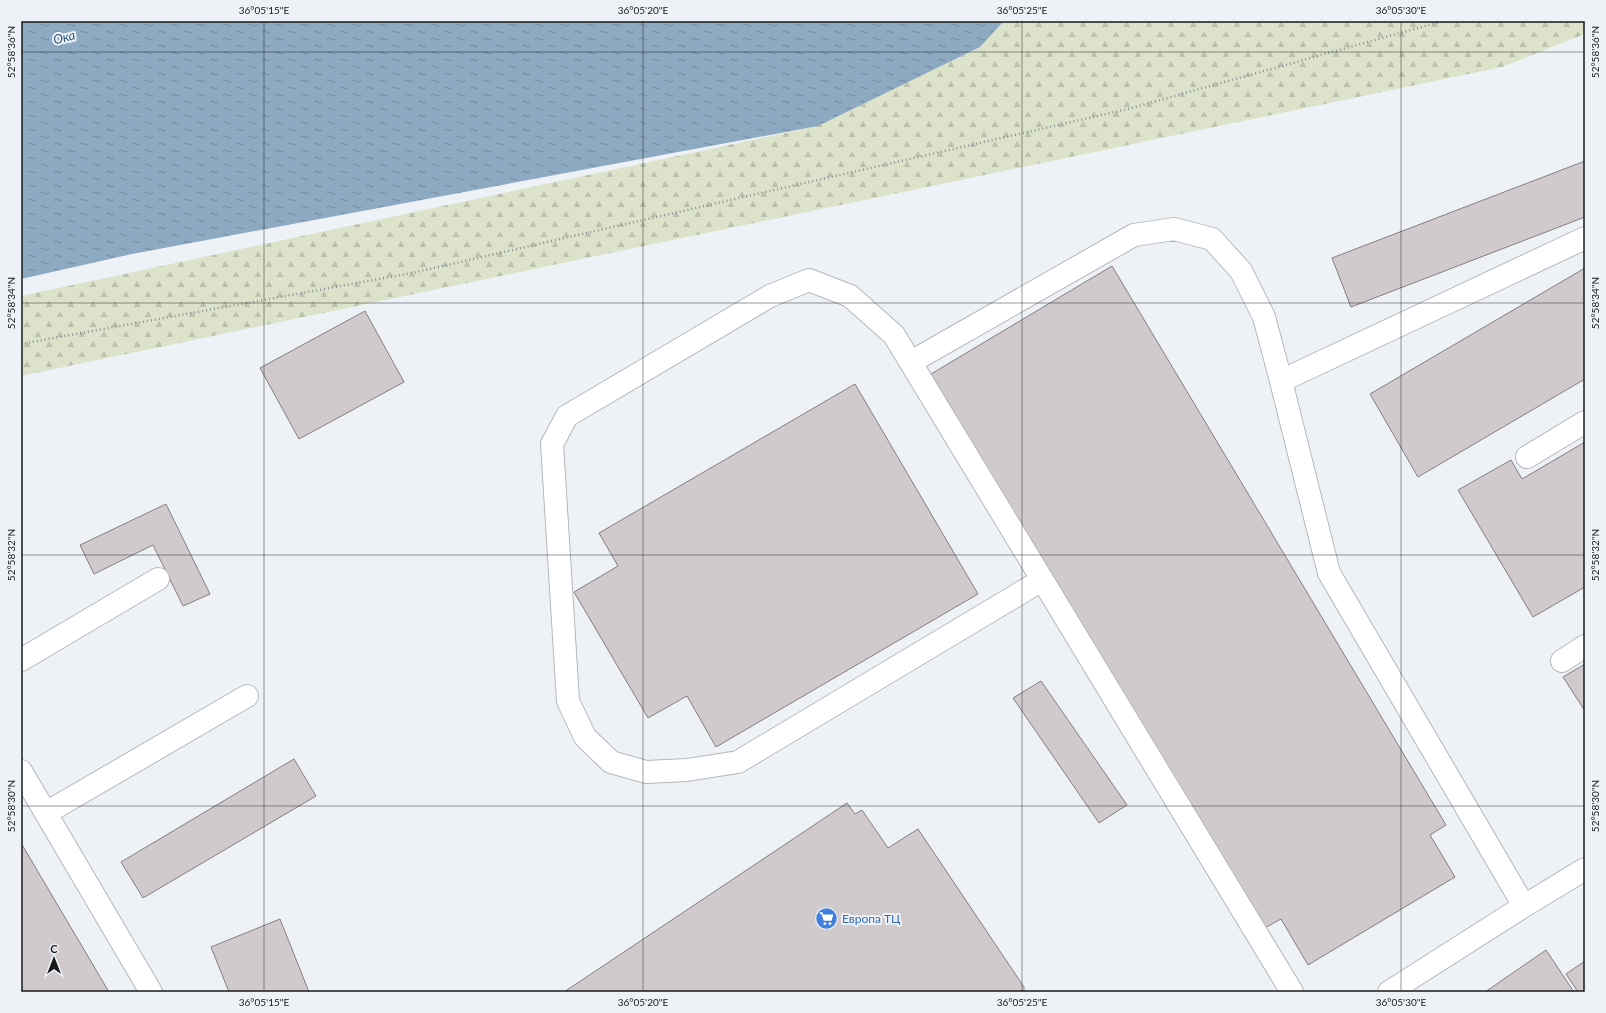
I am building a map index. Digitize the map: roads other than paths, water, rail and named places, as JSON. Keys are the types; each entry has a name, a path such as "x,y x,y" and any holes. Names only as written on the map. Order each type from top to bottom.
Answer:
{"lane":[{"path":"910,362 1134,235 1174,229 1212,239 1241,271 1264,317 1329,573 1524,906"},
{"path":"1281,381 1585,238"},
{"path":"1042,580 738,762 687,770 646,772 611,762 585,737 568,701 552,444 567,416 770,296 809,280 850,296 894,335 1292,992"},
{"path":"1527,457 1585,422"},
{"path":"21,660 158,579"},
{"path":"1562,661 1585,646"},
{"path":"46,813 247,696"},
{"path":"21,771 151,992"},
{"path":"1389,992 1585,869"}],"water":[{"name":"Ока","path":"21,21 1004,21 980,47 818,126 132,254 21,279"}],"place":[{"name":"Европа ТЦ","path":"826,918"}]}
